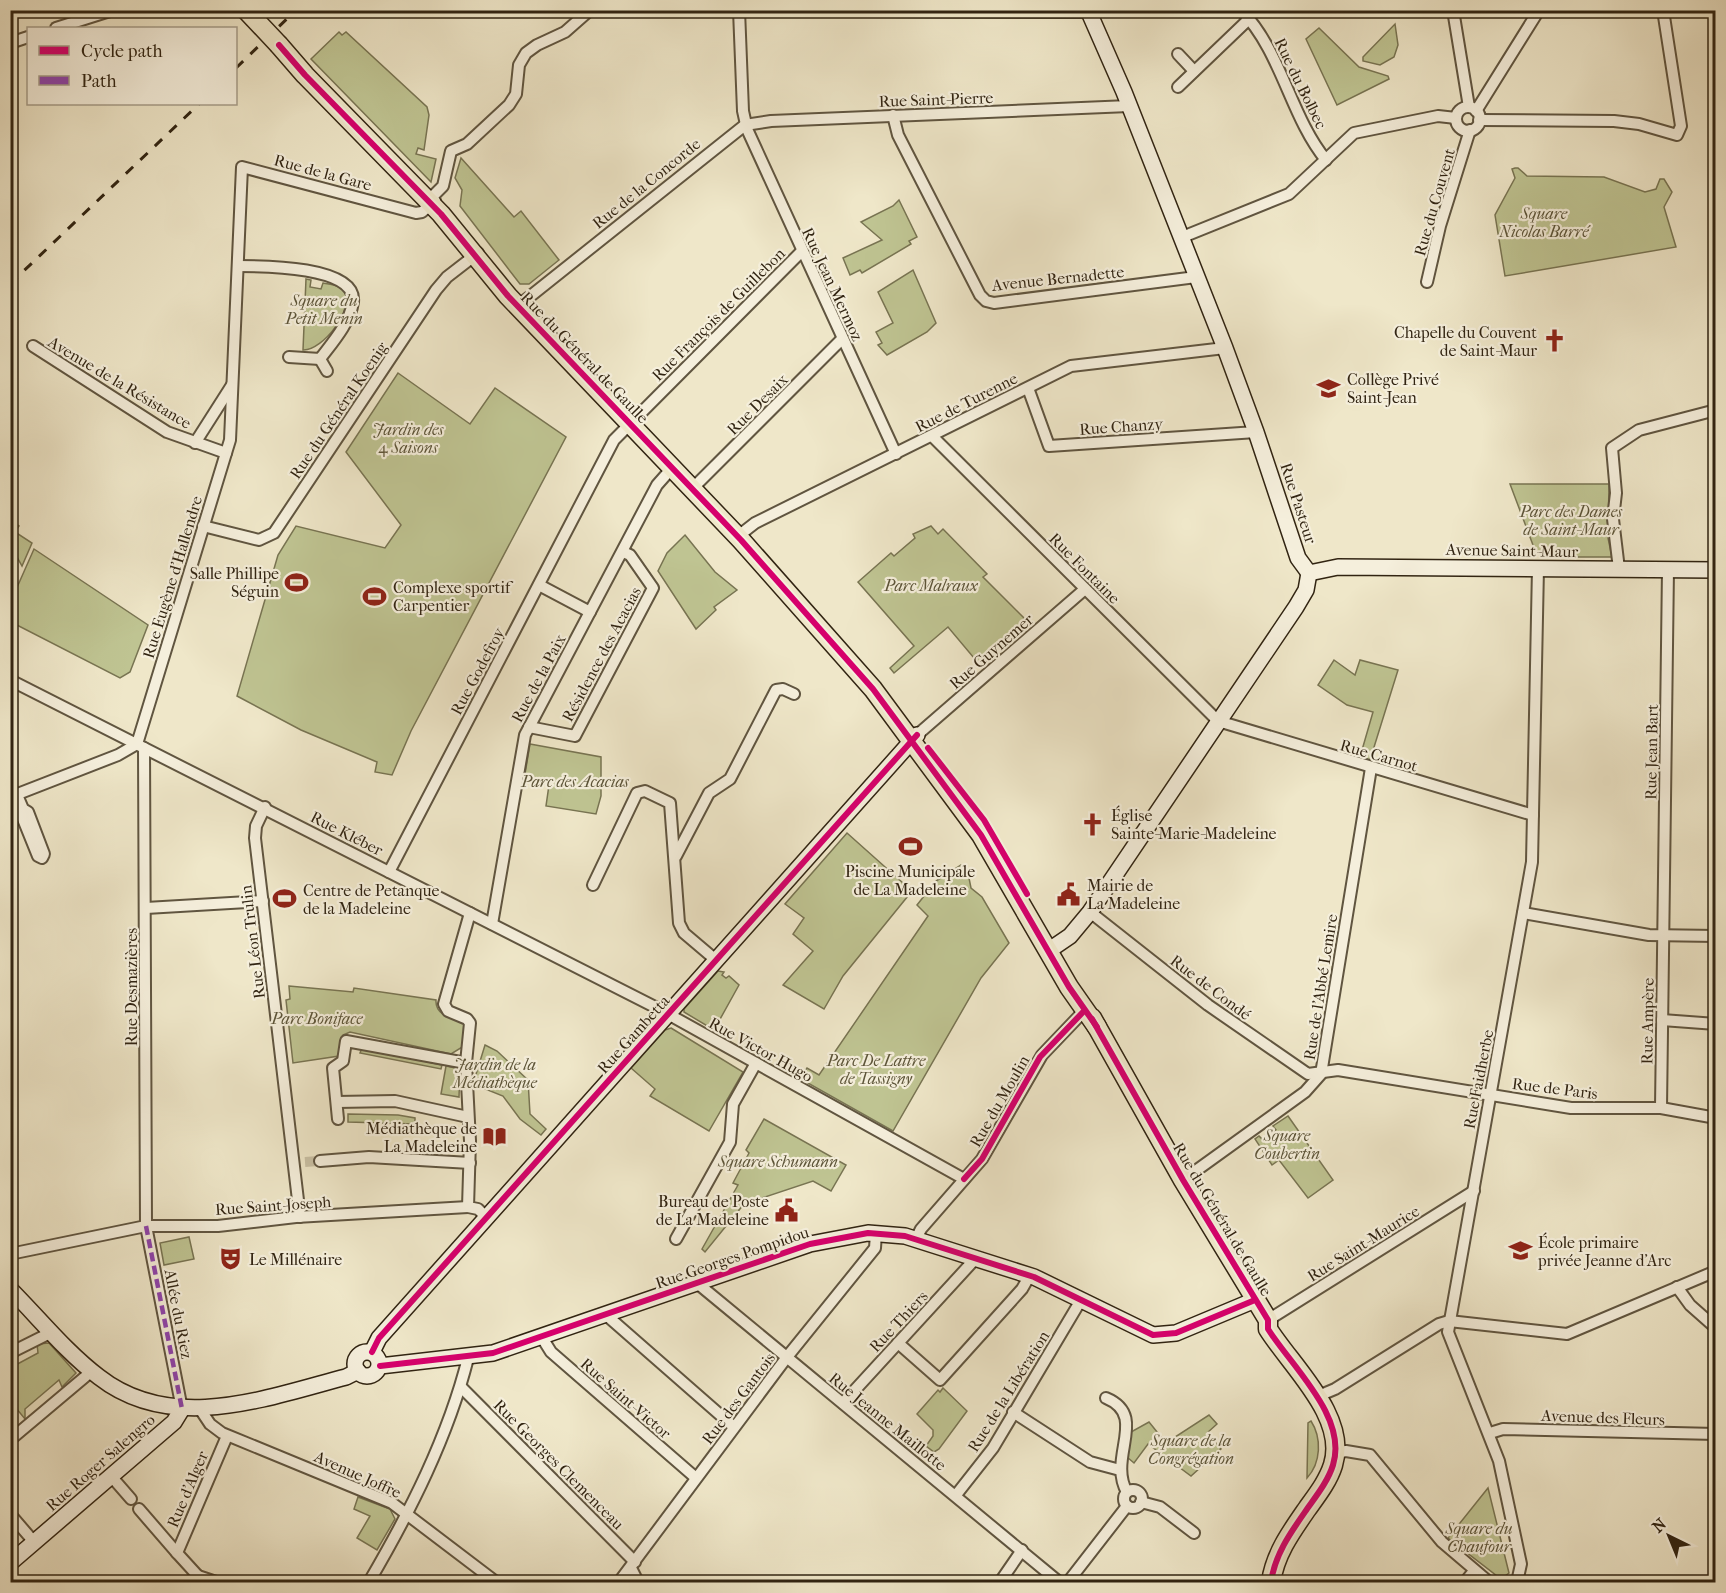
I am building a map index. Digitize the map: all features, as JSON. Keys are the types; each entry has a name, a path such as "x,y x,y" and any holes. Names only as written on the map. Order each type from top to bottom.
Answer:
{"main road":[{"name":"Rue du Général de Gaulle","path":"246,10 279,45 364,125 478,253 540,329 737,537 873,688 915,738 981,835 1052,949 1183,1180 1255,1300 1268,1320 1275,1324 1342,1427 1337,1481 1288,1556 1281,1582"},
{"name":"Rue du Général de Gaulle","path":"1052,949 1084,1011 1097,1028"},
{"path":"1270,1582 1284,1544 1328,1478 1341,1452"}],"street":[{"path":"59,27 113,10"},
{"path":"396,207 412,202 415,196 429,198 445,181 451,151 467,144 513,100 519,65 526,53 537,45 566,32 590,10"},
{"path":"684,10 1088,11"},
{"path":"1454,10 1477,126 1470,130 1459,126 1456,118"},
{"path":"1475,113 1539,10"},
{"path":"1456,118 1461,110 1475,113 1614,121 1645,126 1673,135 1679,134 1681,129 1663,10"},
{"path":"739,11 745,125"},
{"name":"Rue Pasteur","path":"1088,11 1129,106 1225,348 1298,558 1309,573"},
{"name":"Rue du Bolbec","path":"1178,87 1245,15 1262,38 1314,143 1326,160"},
{"path":"10,43 27,37"},
{"path":"1178,54 1194,71"},
{"name":"Rue Saint-Pierre","path":"745,125 764,121 1129,106"},
{"name":"Avenue Bernadette","path":"893,116 898,135 980,295 986,301 994,303 1197,277"},
{"path":"1180,238 1285,197 1350,136 1360,131 1438,116 1456,118"},
{"name":"Rue Jean Mermoz","path":"745,125 896,453"},
{"name":"Rue de la Concorde","path":"520,304 745,125"},
{"name":"Rue du Couvent","path":"1427,282 1442,219 1470,130"},
{"name":"Rue de la Gare","path":"242,167 420,213 429,198"},
{"name":"Rue Eugène d'Hallendre","path":"141,746 231,434 242,167"},
{"name":"Rue François de Guillebon","path":"629,423 802,251"},
{"name":"Rue du Général Koenig","path":"203,526 254,540 266,539 281,523 328,449 441,284 478,253"},
{"path":"238,266 292,269 338,279 349,286 353,300 350,313 320,359"},
{"name":"Rue Desaix","path":"692,489 842,339"},
{"name":"Avenue de la Résistance","path":"33,346 160,428 226,453"},
{"name":"Rue de Turenne","path":"737,537 755,523 1077,365 1225,348"},
{"path":"290,357 320,359"},
{"path":"320,359 327,371"},
{"path":"195,443 234,382"},
{"name":"Rue Chanzy","path":"1028,388 1050,446 1256,432"},
{"path":"1619,569 1613,519 1616,493 1612,448 1640,430 1716,410"},
{"name":"Rue Godefroy","path":"389,872 614,440 629,423"},
{"name":"Rue Fontaine","path":"932,436 1218,722"},
{"name":"Rue de la Paix","path":"492,924 521,748 529,727 659,481 672,468"},
{"name":"Résidence des Acacias","path":"529,727 575,736 653,588 630,555 623,552"},
{"name":"Avenue Saint-Maur","path":"1309,573 1338,567 1716,570"},
{"name":"Rue Faidherbe","path":"1518,1582 1521,1564 1499,1461 1490,1434 1450,1341 1449,1321 1532,862 1538,568"},
{"name":"Rue Jean Bart","path":"1663,935 1668,569"},
{"path":"1052,949 1075,932 1090,912 1296,607 1306,590 1309,573"},
{"path":"539,585 590,612"},
{"name":"Rue Guynemer","path":"915,738 1085,589"},
{"name":"Rue Kléber","path":"10,680 265,807 669,1015"},
{"path":"675,857 709,793 730,779 776,690 783,689 794,694"},
{"name":"Rue Carnot","path":"1218,722 1533,815"},
{"name":"Rue Gambetta","path":"372,1352 379,1338 915,738"},
{"path":"23,809 14,796 141,746"},
{"name":"Rue Desmazières","path":"141,746 146,908 147,1226"},
{"name":"Rue de l'Abbé Lemire","path":"1183,1180 1300,1096 1321,1074 1371,768"},
{"path":"592,885 637,793 645,791 670,803 679,923 684,933 717,961"},
{"name":"Rue Léon Trulin","path":"265,807 255,833 300,1162 300,1217"},
{"path":"146,908 263,901"},
{"name":"Rue de Condé","path":"1090,912 1249,1034 1304,1072 1321,1074"},
{"path":"470,913 444,1004 447,1011 467,1018 470,1023 466,1064 470,1163 468,1207 478,1209 487,1218"},
{"path":"1523,913 1663,935 1716,936"},
{"name":"Rue Ampère","path":"1661,1108 1663,935"},
{"name":"Rue du Moulin","path":"916,1239 921,1229 982,1159 1040,1057 1084,1011"},
{"name":"Rue Victor Hugo","path":"669,1015 964,1179"},
{"path":"1662,1020 1716,1024"},
{"path":"338,1119 333,1068 343,1061 346,1041 466,1064"},
{"path":"676,1239 730,1142 733,1104 756,1063"},
{"name":"Rue de Paris","path":"1321,1074 1338,1070 1580,1109 1661,1108 1716,1118"},
{"path":"337,1102 395,1101 468,1117"},
{"path":"320,1161 369,1157 470,1163"},
{"name":"Rue Saint-Maurice","path":"1268,1320 1473,1191"},
{"name":"Rue Saint-Joseph","path":"10,1254 147,1226 218,1226 300,1217 468,1207"},
{"name":"Allée du Riez","path":"147,1226 182,1409"},
{"name":"Rue Georges Pompidou","path":"380,1366 468,1358 493,1353 818,1242 876,1233 916,1239 1030,1275 1158,1336 1176,1333 1255,1300"},
{"name":"Rue des Gantois","path":"619,1582 787,1357 875,1248 876,1233"},
{"name":"Rue Thiers","path":"843,1403 976,1258"},
{"path":"1321,1396 1434,1326 1449,1321 1563,1335 1716,1271"},
{"path":"898,1343 940,1380 1022,1289 1030,1275"},
{"name":"Rue Jeanne Maillotte","path":"697,1283 1059,1582"},
{"path":"1677,1287 1685,1300 1716,1328"},
{"path":"10,1289 92,1371 134,1397 154,1404 182,1409 200,1409 269,1397 346,1377 358,1371"},
{"name":"Rue de la Libération","path":"956,1495 990,1452 1081,1300"},
{"path":"605,1314 734,1427"},
{"path":"10,1353 52,1332"},
{"name":"Rue Saint-Victor","path":"541,1336 551,1352 696,1478"},
{"path":"364,1352 372,1352 378,1358 380,1366 370,1376 358,1371 355,1364 357,1356 364,1352"},
{"path":"369,1582 408,1515 461,1387 468,1358"},
{"path":"10,1440 92,1371"},
{"name":"Rue Georges Clemenceau","path":"461,1387 633,1565 638,1582"},
{"path":"1106,1398 1120,1405 1127,1418 1120,1470 1127,1506"},
{"name":"Rue Roger Salengro","path":"10,1563 176,1420 182,1409"},
{"name":"Avenue Joffre","path":"200,1409 214,1428 227,1436 392,1503 496,1582"},
{"path":"1013,1412 1090,1462 1120,1470"},
{"name":"Avenue des Fleurs","path":"1490,1434 1503,1429 1716,1434"},
{"name":"Rue d'Alger","path":"196,1579 177,1553 227,1436"},
{"path":"1341,1452 1364,1453 1372,1458 1442,1542 1490,1582"},
{"path":"111,1476 131,1499"},
{"path":"1126,1492 1138,1492 1141,1502"},
{"path":"1127,1506 1135,1508 1141,1502"},
{"path":"1141,1502 1160,1507 1194,1533"},
{"path":"1068,1582 1127,1506"},
{"path":"139,1509 177,1553"},
{"path":"10,1514 34,1542"},
{"path":"1000,1582 1022,1550"},
{"path":"1465,1582 1474,1571"},
{"path":"196,1579 216,1582"}],"green space":[{"path":"1395,24 1398,45 1394,57 1380,65 1363,61 1363,57"},
{"path":"1319,28 1359,67 1388,76 1389,79 1337,105 1306,39"},
{"path":"339,32 342,35 346,32 427,107 429,115 424,150 418,148 416,154 436,159 431,182 311,59"},
{"path":"461,158 514,217 521,211 559,260 529,284 520,284 460,206 462,190 455,178"},
{"name":"Square Nicolas Barré","path":"1515,168 1527,176 1604,177 1645,192 1656,189 1660,179 1664,179 1672,192 1664,207 1676,247 1505,276 1495,215 1515,178 1512,169"},
{"path":"899,200 917,237 909,241 911,244 862,273 860,270 850,275 843,258 882,240 861,222 893,206"},
{"path":"913,270 936,323 927,332 887,355 878,345 882,343 876,332 893,323 878,292"},
{"name":"Square du Petit Menin","path":"306,279 311,280 310,287 321,289 323,283 337,286 344,291 347,298 342,317 336,327 320,343 303,350"},
{"name":"Complexe sportif Carpentier","path":"398,373 470,424 495,388 566,437 411,731 392,775 375,772 377,762 301,730 237,696 278,555 296,526 385,548 401,525 346,452"},
{"name":"Parc des Dames de Saint-Maur","path":"1510,484 1609,484 1608,538 1612,557 1544,557 1542,553 1536,553"},
{"path":"11,520 19,526 15,532 32,543 22,566 11,546"},
{"name":"Parc Malraux","path":"931,526 938,534 943,529 987,574 983,577 1028,622 979,664 948,627 894,673 890,668 914,646 858,582 891,553 894,556 915,538 913,534"},
{"path":"685,535 715,572 737,590 714,607 716,610 696,629 658,571 667,553"},
{"path":"34,549 148,625 130,672 120,678 11,622 11,601"},
{"path":"1334,660 1355,675 1360,660 1398,670 1370,760 1360,757 1373,712 1347,705 1318,685"},
{"name":"Parc des Acacias","path":"530,744 601,757 601,796 596,814 546,806 549,785 524,780"},
{"path":"847,833 912,891 843,976 824,1009 783,985 813,951 793,934 804,918 785,904"},
{"name":"Parc De Lattre de Tassigny","path":"961,865 968,873 971,888 982,897 1009,943 981,978 893,1131 806,1082 809,1077 804,1073 807,1068 819,1075 928,916 917,905 936,881"},
{"path":"718,971 724,972 722,975 726,978 729,976 739,985 714,1030 684,1012 684,1009"},
{"name":"Parc Boniface","path":"289,986 353,992 354,988 436,1000 438,1010 450,1018 465,1023 464,1046 451,1054 350,1032 343,1035 339,1056 293,1063 286,1000 290,999"},
{"path":"671,1028 743,1072 709,1131 650,1096 655,1089 631,1068 665,1030"},
{"name":"Jardin de la Médiathèque","path":"485,1045 497,1051 528,1080 530,1114 546,1129 541,1135 520,1119 503,1096 473,1084"},
{"path":"362,1048 442,1065 441,1069 360,1053"},
{"path":"446,1066 460,1069 459,1097 441,1094"},
{"path":"348,1114 398,1115 415,1118 415,1124 348,1122"},
{"name":"Square Coubertin","path":"1288,1116 1333,1180 1308,1198 1279,1160 1272,1165 1255,1139 1259,1136 1264,1141 1276,1130 1273,1126"},
{"name":"Square Schumann","path":"764,1119 846,1165 831,1191 813,1181 744,1204 705,1252 702,1249 738,1185 733,1183 749,1153 746,1150"},
{"path":"189,1237 194,1259 164,1265 160,1243"},
{"path":"49,1343 76,1373 62,1387 59,1380 25,1409 25,1419 11,1402 10,1368 38,1353 37,1344"},
{"path":"943,1388 967,1411 939,1449 934,1452 926,1446 933,1436 933,1430 917,1414 938,1390 940,1392"},
{"name":"Square de la Congrégation","path":"1209,1415 1217,1424 1207,1433 1221,1449 1191,1476 1148,1444 1134,1463 1127,1457 1131,1432 1149,1422 1166,1443"},
{"path":"1311,1421 1317,1435 1318,1450 1315,1465 1307,1478 1308,1423"},
{"name":"Square du Chaufour","path":"1488,1488 1509,1573 1501,1579 1448,1538"},
{"path":"358,1497 390,1509 395,1519 377,1550 357,1538 370,1516 354,1509"}],"tunnel":[{"path":"305,1162 320,1161"}],"railway":[{"path":"237,67 296,10"},
{"path":"10,284 198,105"}],"marked path":[{"path":"146,1226 182,1409"}],"cycle path":[{"path":"739,11 1088,12"},
{"path":"279,45 305,75 441,214 508,296 741,540 873,689 981,835 1069,987 1097,1027"},
{"path":"372,1352 379,1338 917,735"},
{"path":"928,748 984,820 1027,894"},
{"path":"964,1179 982,1159 1040,1057 1084,1011"},
{"path":"1092,1019 1183,1180 1268,1320 1268,1329 1315,1393 1333,1429 1335,1447 1331,1471 1284,1544 1271,1582"},
{"path":"380,1366 493,1353 810,1244 868,1233 905,1236 1034,1277 1153,1335 1176,1333 1255,1300"}],"place":[{"name":"Chapelle du Couvent de Saint-Maur","path":"1555,341"},
{"name":"Collège Privé Saint-Jean","path":"1329,388"},
{"name":"Salle Phillipe Séguin","path":"297,582"},
{"name":"Complexe sportif Carpentier","path":"375,596"},
{"name":"Église Sainte-Marie-Madeleine","path":"1093,824"},
{"name":"Piscine Municipale de La Madeleine","path":"910,846"},
{"name":"Mairie de La Madeleine","path":"1069,894"},
{"name":"Centre de Petanque de la Madeleine","path":"285,899"},
{"name":"Médiathèque de La Madeleine","path":"495,1137"},
{"name":"Bureau de Poste de La Madeleine","path":"787,1210"},
{"name":"École primaire privée Jeanne d'Arc","path":"1520,1251"},
{"name":"Le Millénaire","path":"231,1259"}],"park label":[{"name":"Jardin des 4 Saisons","path":"408,438"}]}
